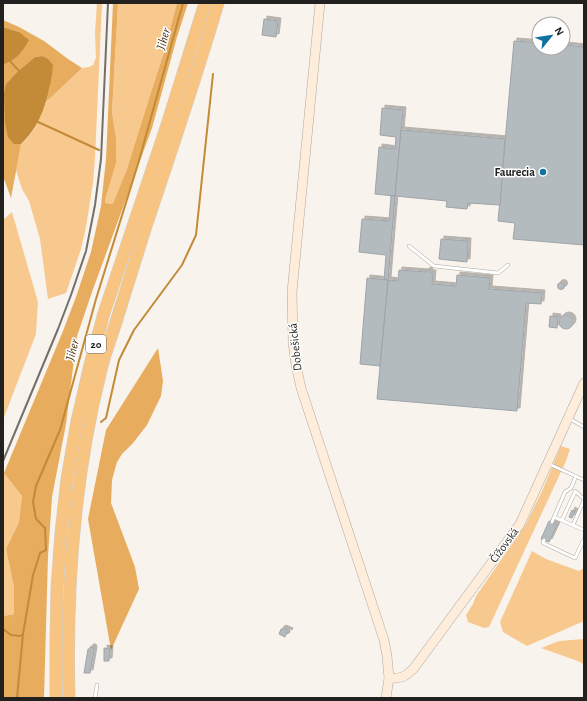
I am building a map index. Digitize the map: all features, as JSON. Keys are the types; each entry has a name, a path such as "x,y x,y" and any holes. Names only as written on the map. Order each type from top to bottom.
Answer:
{"highway":[{"name":"20","path":"56,698 57,588 67,479 77,421 104,313 166,128 205,3"},
{"name":"20","path":"69,698 70,592 74,534 80,478 92,411 102,368 131,272 196,75 218,3"}],"street":[{"name":"Dobešická","path":"320,3 292,292 293,343 301,388 384,640 389,678 386,698"},
{"name":"Čížovská","path":"389,678 398,679 403,677 420,662 520,524 584,383"}],"lane":[{"path":"409,246 434,266 498,273 508,265"},
{"path":"568,418 584,427"},
{"path":"548,463 584,480"},
{"path":"552,522 565,492 571,488 576,476"},
{"path":"571,488 584,500 573,525"},
{"path":"562,520 575,492"},
{"path":"554,517 584,530"},
{"path":"544,540 542,543 575,558 584,539"},
{"path":"95,698 97,685"}],"shaded area":[{"path":"97,3 102,3 95,158 93,183 86,227 81,249 66,293 48,299 40,239 29,201 22,189 16,170 21,144 35,128 46,102 82,68 93,65 96,58 95,33"},
{"path":"113,3 118,3 112,112 116,138 116,163 105,203 113,204 127,169 163,55 177,3 188,3 152,128 77,336 66,424 52,497 48,556 44,698 3,698 3,616 14,614 14,587 6,549 19,522 22,496 4,473 63,331 91,252 101,206 106,159"},
{"path":"118,3 177,3 148,105 114,204 105,203 116,138 112,112"},
{"path":"3,20 44,41 82,68 46,102 50,86 42,56 35,57 17,72 6,84 14,144 21,144 11,198 3,176 3,65 11,61 19,32 3,27"},
{"path":"3,27 19,32 29,40 24,49 18,55 3,65"},
{"path":"42,56 48,59 53,65 45,105 39,120 30,134 21,144 14,144 8,137 5,123 4,94 6,84 17,72 35,57"},
{"path":"12,212 38,302 36,334 3,420 3,220"},
{"path":"158,348 163,381 161,396 147,425 117,462 112,480 111,503 135,567 139,589 111,650 88,519 106,430"},
{"path":"561,446 570,449 566,461 489,627 484,628 468,622 466,615 476,596 526,524"},
{"path":"4,473 22,496 19,522 6,549 14,587 14,614 3,616 3,475"},
{"path":"532,551 546,559 579,571 584,568 584,621 527,646 503,632 500,622"},
{"path":"584,639 584,664 541,648 559,641"}],"building":[{"path":"264,19 278,21 276,37 262,35"},
{"name":"Faurecia","path":"514,41 531,42 531,56 571,56 571,46 584,47 584,245 513,239 515,223 498,221"},
{"path":"382,108 403,110 395,196 375,194 379,147 395,149 396,137 380,135"},
{"path":"401,130 505,139 500,205 468,203 467,209 446,207 447,201 395,196"},
{"path":"391,196 395,196 388,280 384,280 386,255 359,252 362,219 389,221"},
{"path":"441,239 468,241 467,262 439,259"},
{"path":"399,270 430,271 430,273 433,273 432,284 456,286 457,275 490,278 489,289 542,293 541,304 526,303 517,411 377,399 388,280 398,281"},
{"path":"367,278 388,280 380,366 360,364"},
{"path":"561,283 564,286 561,289 558,286"},
{"path":"566,315 571,317 573,322 571,327 566,329 561,327 559,322 561,317"},
{"path":"550,316 558,317 557,328 549,327"},
{"path":"572,510 575,512 572,518 569,517"},
{"path":"549,521 557,525 549,542 541,539"},
{"path":"283,628 290,631 289,633 287,632 285,637 279,634"},
{"path":"90,647 93,647 94,650 90,673 84,673 88,649 90,649"},
{"path":"104,648 110,649 109,661 104,661"}],"waterway":[{"name":"Jiher","path":"17,698 23,634 33,575 40,553 46,550 45,528 36,519 33,502 36,486 60,430 96,299 138,164 183,3"},
{"path":"9,60 20,72"},
{"path":"101,422 106,418 119,360 134,330 182,265 196,235 213,74"},
{"path":"36,121 99,150"},
{"path":"3,629 11,635 20,636 23,634"}],"railway":[{"path":"3,461 58,329 86,251 95,205 101,159 108,3"}],"place":[{"name":"Faurecia","path":"543,172"}]}
